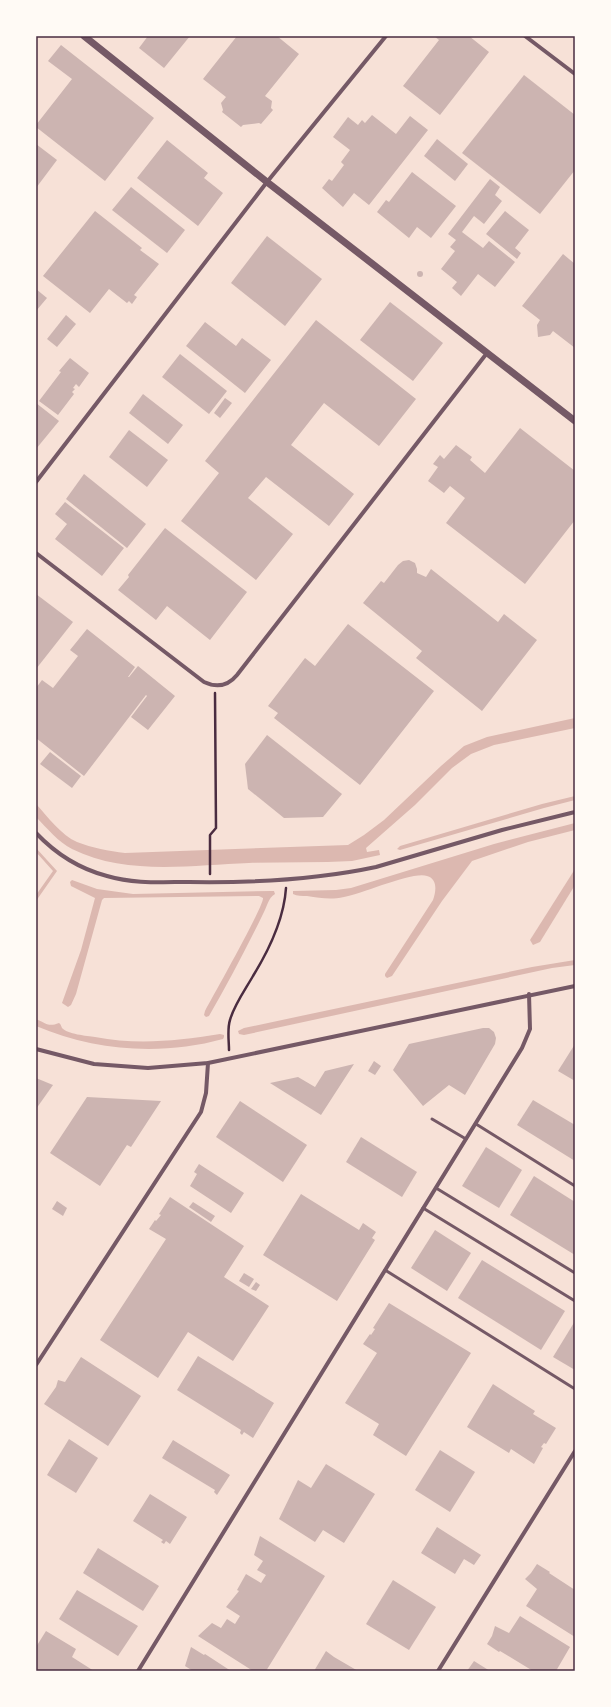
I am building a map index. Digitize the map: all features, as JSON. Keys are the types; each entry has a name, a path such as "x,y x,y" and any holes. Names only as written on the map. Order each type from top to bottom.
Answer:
{"street":[{"path":"84,36 267,182 575,421"},
{"path":"36,482 267,182 386,36"},
{"path":"525,36 575,74"},
{"path":"36,553 204,682 215,686 227,683 237,675 487,352"},
{"path":"36,833 53,848 80,866 93,872 120,880 146,882 210,882 286,879 333,875 376,868 502,830 575,812"},
{"path":"36,1049 94,1064 140,1068 208,1063 529,994 575,986"},
{"path":"138,1671 522,1048 530,1029 529,994"},
{"path":"36,1365 201,1112 206,1093 208,1063"},
{"path":"438,1671 575,1451"}],"lane":[{"path":"432,1119 466,1139"},
{"path":"476,1124 575,1186"},
{"path":"436,1188 575,1273"},
{"path":"423,1208 575,1301"},
{"path":"385,1270 575,1389"}],"path":[{"path":"210,873 210,835 216,828 215,686"},
{"path":"229,1058 230,1019 243,993 267,953 275,932 285,895 286,879"}],"shaded area":[{"path":"575,718 575,728 494,745 471,754 452,768 415,805 366,848 367,852 379,850 380,855 352,861 249,863 182,867 136,866 114,863 72,849 62,843 36,817 36,804 55,825 71,839 95,848 125,853 348,845 384,820 464,746 487,737"},
{"path":"575,796 575,800 400,850 397,849 400,846 542,804"},
{"path":"575,823 575,830 528,842 472,861 442,901 392,976 387,978 385,974 433,900 435,883 431,878 420,875 339,898 300,896 293,894 293,891 336,890 351,888 494,844"},
{"path":"36,848 57,871 36,901 36,895 53,871 36,852"},
{"path":"575,869 575,885 540,942 533,945 530,940"},
{"path":"72,880 97,889 133,894 274,891 275,894 269,900 216,1004 209,1016 206,1017 204,1015 205,1011 247,933 263,898 259,896 104,898 102,900 76,994 71,1005 68,1007 62,1003 81,950 95,898 71,886 70,882"},
{"path":"575,960 575,965 552,968 244,1035 239,1034 238,1031 244,1028 532,967"},
{"path":"36,1019 50,1025 59,1023 61,1024 62,1028 73,1033 126,1041 188,1039 220,1034 224,1035 224,1037 223,1039 176,1048 152,1049 105,1046 81,1041 36,1026"}],"building":[{"path":"148,36 190,36 164,68 139,48"},
{"path":"237,36 277,36 299,54 265,96 272,101 271,108 273,110 261,124 243,125 241,127 222,112 223,110 221,103 226,97 203,79"},
{"path":"434,36 469,36 489,52 440,115 403,86 439,40"},
{"path":"61,45 154,118 105,181 36,127 72,79 48,61"},
{"path":"524,75 575,115 575,170 540,214 462,153"},
{"path":"372,115 396,134 410,116 428,130 369,205 354,193 343,207 322,188 329,179 332,181 344,165 341,162 350,150 333,137 348,117 358,125 362,120 365,123"},
{"path":"437,139 468,164 455,181 424,156"},
{"path":"167,140 208,173 204,178 223,193 198,226 137,178"},
{"path":"36,144 57,160 36,188"},
{"path":"412,172 456,206 431,238 417,227 409,238 377,212 386,200 389,202"},
{"path":"490,179 500,187 495,195 502,201 484,224 474,216 462,232 483,248 489,241 515,262 495,287 478,274 461,296 452,288 457,282 441,269 455,251 450,247 456,240 448,234"},
{"path":"131,187 185,230 167,253 112,210"},
{"path":"95,211 142,248 140,250 159,264 134,295 137,297 132,304 129,301 127,303 109,289 90,313 43,276"},
{"path":"505,211 529,230 515,248 521,253 517,259 486,234"},
{"path":"267,236 322,279 285,326 231,283"},
{"path":"563,254 575,264 575,348 553,331 550,335 538,337 537,325 540,320 522,306"},
{"path":"420,271 423,274 420,277 417,274"},
{"path":"36,289 47,298 36,311"},
{"path":"390,302 443,343 413,381 360,340"},
{"path":"66,315 76,324 57,347 47,339"},
{"path":"316,320 416,399 379,446 324,403 291,445 354,494 329,526 266,477 248,498 293,534 256,580 181,521 219,473 205,461"},
{"path":"205,322 236,346 242,338 271,360 245,393 186,346"},
{"path":"180,354 227,391 209,414 162,377"},
{"path":"70,358 89,373 79,387 76,384 73,388 75,389 72,392 74,394 58,415 39,401 61,372 59,371"},
{"path":"143,394 183,425 168,444 129,413"},
{"path":"225,398 232,403 220,418 214,413"},
{"path":"36,403 59,421 36,449"},
{"path":"520,428 575,471 575,520 525,584 446,523 465,498 450,486 444,493 428,481 438,467 433,464 440,455 444,459 456,445 472,457 470,460 485,473"},
{"path":"129,430 168,460 147,487 109,457"},
{"path":"84,474 146,524 127,548 66,499"},
{"path":"65,502 124,548 102,576 55,539 67,524 55,514"},
{"path":"165,528 247,592 210,640 167,606 156,620 118,590"},
{"path":"409,560 415,563 417,573 426,577 431,569 498,622 504,614 537,640 482,711 416,658 422,651 363,603 381,581 384,583 398,565 403,561"},
{"path":"36,594 73,622 36,669"},
{"path":"348,624 434,691 360,785 274,718 278,713 268,706 305,658 315,666"},
{"path":"87,629 135,667 128,677 138,666 175,696 148,730 131,717 147,696 146,695 84,776 36,738 36,688 42,680 53,688 78,656 70,650"},
{"path":"267,735 342,794 323,817 284,818 248,789 245,764"},
{"path":"50,752 81,776 72,788 40,764"},
{"path":"489,1028 494,1032 496,1038 495,1044 465,1095 449,1085 423,1106 393,1070 409,1044"},
{"path":"575,1044 575,1081 558,1071"},
{"path":"374,1061 381,1066 375,1075 368,1071"},
{"path":"354,1064 321,1115 270,1083 298,1077 315,1087 325,1071"},
{"path":"36,1078 53,1085 36,1109"},
{"path":"87,1097 161,1101 131,1147 127,1145 100,1186 50,1153"},
{"path":"533,1100 575,1125 575,1161 517,1125"},
{"path":"240,1101 307,1145 283,1182 216,1137"},
{"path":"361,1137 417,1172 402,1197 346,1162"},
{"path":"486,1147 522,1170 499,1208 462,1186"},
{"path":"199,1164 244,1193 231,1213 190,1186 197,1174 194,1172"},
{"path":"534,1176 575,1202 575,1255 510,1215"},
{"path":"301,1194 359,1230 363,1223 376,1232 372,1238 375,1240 337,1301 263,1255"},
{"path":"170,1197 244,1246 224,1277 269,1306 233,1361 188,1332 158,1378 100,1340 166,1239 149,1229 155,1220 156,1221 161,1215 159,1214"},
{"path":"57,1201 67,1208 63,1216 52,1209"},
{"path":"193,1202 215,1216 211,1222 189,1207"},
{"path":"435,1230 471,1253 447,1291 411,1268"},
{"path":"482,1260 565,1311 541,1350 458,1298"},
{"path":"244,1273 254,1279 249,1287 239,1281"},
{"path":"256,1282 260,1285 256,1291 251,1289"},
{"path":"389,1303 471,1353 406,1456 373,1435 379,1424 345,1403 377,1353 363,1344 375,1329 373,1328"},
{"path":"575,1321 575,1370 553,1357"},
{"path":"198,1356 274,1403 253,1438 244,1432 242,1435 240,1433 241,1430 177,1390"},
{"path":"81,1357 141,1396 108,1446 44,1404 56,1387 58,1380 65,1382"},
{"path":"493,1384 535,1411 533,1414 556,1428 546,1444 544,1443 541,1447 543,1448 534,1464 511,1449 509,1453 467,1427"},
{"path":"69,1439 98,1458 76,1493 47,1475"},
{"path":"173,1440 230,1475 217,1495 214,1492 215,1490 162,1458"},
{"path":"440,1450 475,1472 450,1512 415,1490"},
{"path":"326,1464 375,1494 344,1543 323,1530 315,1542 279,1519 298,1480 311,1488"},
{"path":"150,1494 187,1517 170,1544 166,1541 164,1544 161,1542 163,1540 133,1521"},
{"path":"437,1527 481,1555 474,1565 464,1559 455,1574 421,1553"},
{"path":"260,1536 325,1576 266,1671 253,1671 198,1636 212,1623 221,1628 227,1619 235,1624 240,1616 226,1607 239,1591 237,1590 246,1574 261,1583 266,1575 257,1570 263,1561 254,1555"},
{"path":"98,1548 159,1586 143,1611 83,1573"},
{"path":"537,1564 575,1590 575,1637 526,1606 537,1589 525,1579"},
{"path":"393,1580 436,1607 409,1650 366,1624"},
{"path":"77,1590 138,1626 118,1656 59,1619"},
{"path":"520,1616 570,1647 556,1671 533,1671 487,1644 492,1636 495,1626 509,1633"},
{"path":"46,1631 76,1649 72,1657 94,1671 36,1671 36,1647"},
{"path":"191,1647 204,1655 205,1654 231,1671 193,1671 185,1666"},
{"path":"326,1651 334,1657 358,1671 314,1671"},
{"path":"474,1661 490,1671 467,1671"}]}
